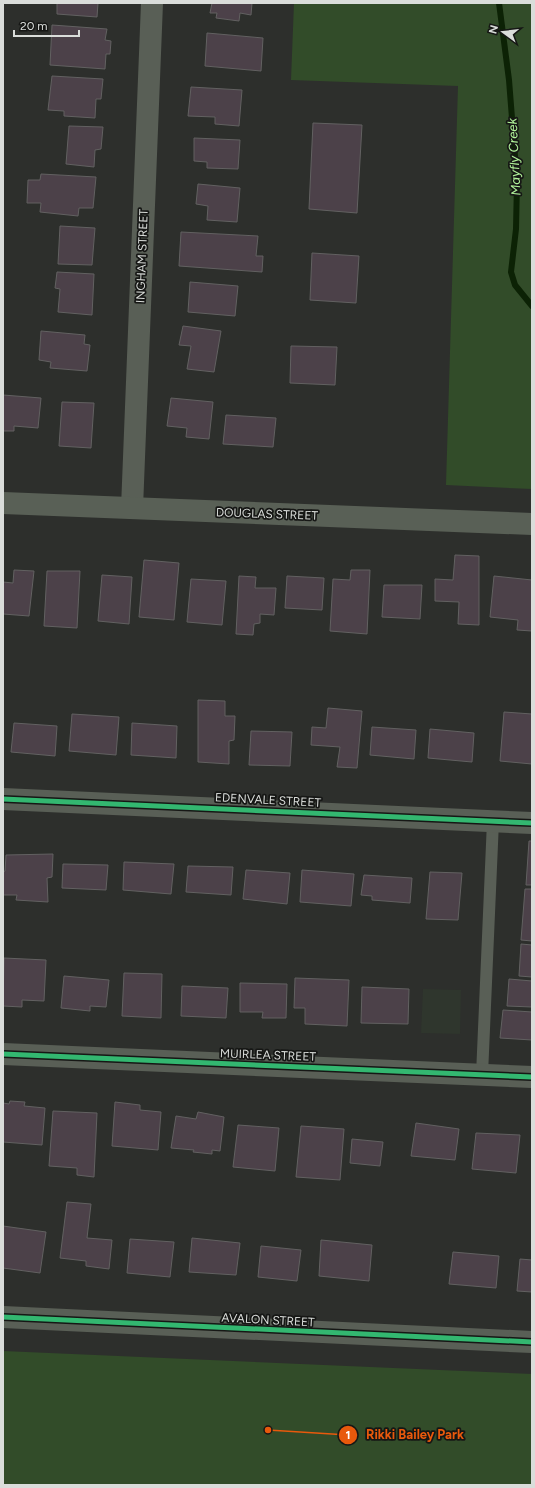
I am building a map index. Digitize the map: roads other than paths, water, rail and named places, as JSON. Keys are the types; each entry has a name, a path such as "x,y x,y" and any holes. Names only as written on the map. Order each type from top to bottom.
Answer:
{"main road":[{"name":"DOUGLAS STREET","path":"3,503 532,524"}],"street":[{"name":"INGHAM STREET","path":"132,508 152,3"},
{"name":"EDENVALE STREET","path":"3,799 493,820 532,823"},
{"name":"MUIRLEA STREET","path":"3,1054 532,1076"},
{"name":"AVALON STREET","path":"3,1317 532,1342"}],"lane":[{"path":"482,1075 493,820"}],"waterway":[{"name":"Mayfly Creek","path":"499,3 509,80 517,182 516,229 511,272 515,285 532,306"}],"place":[{"name":"Rikki Bailey Park","path":"268,1430"}]}
